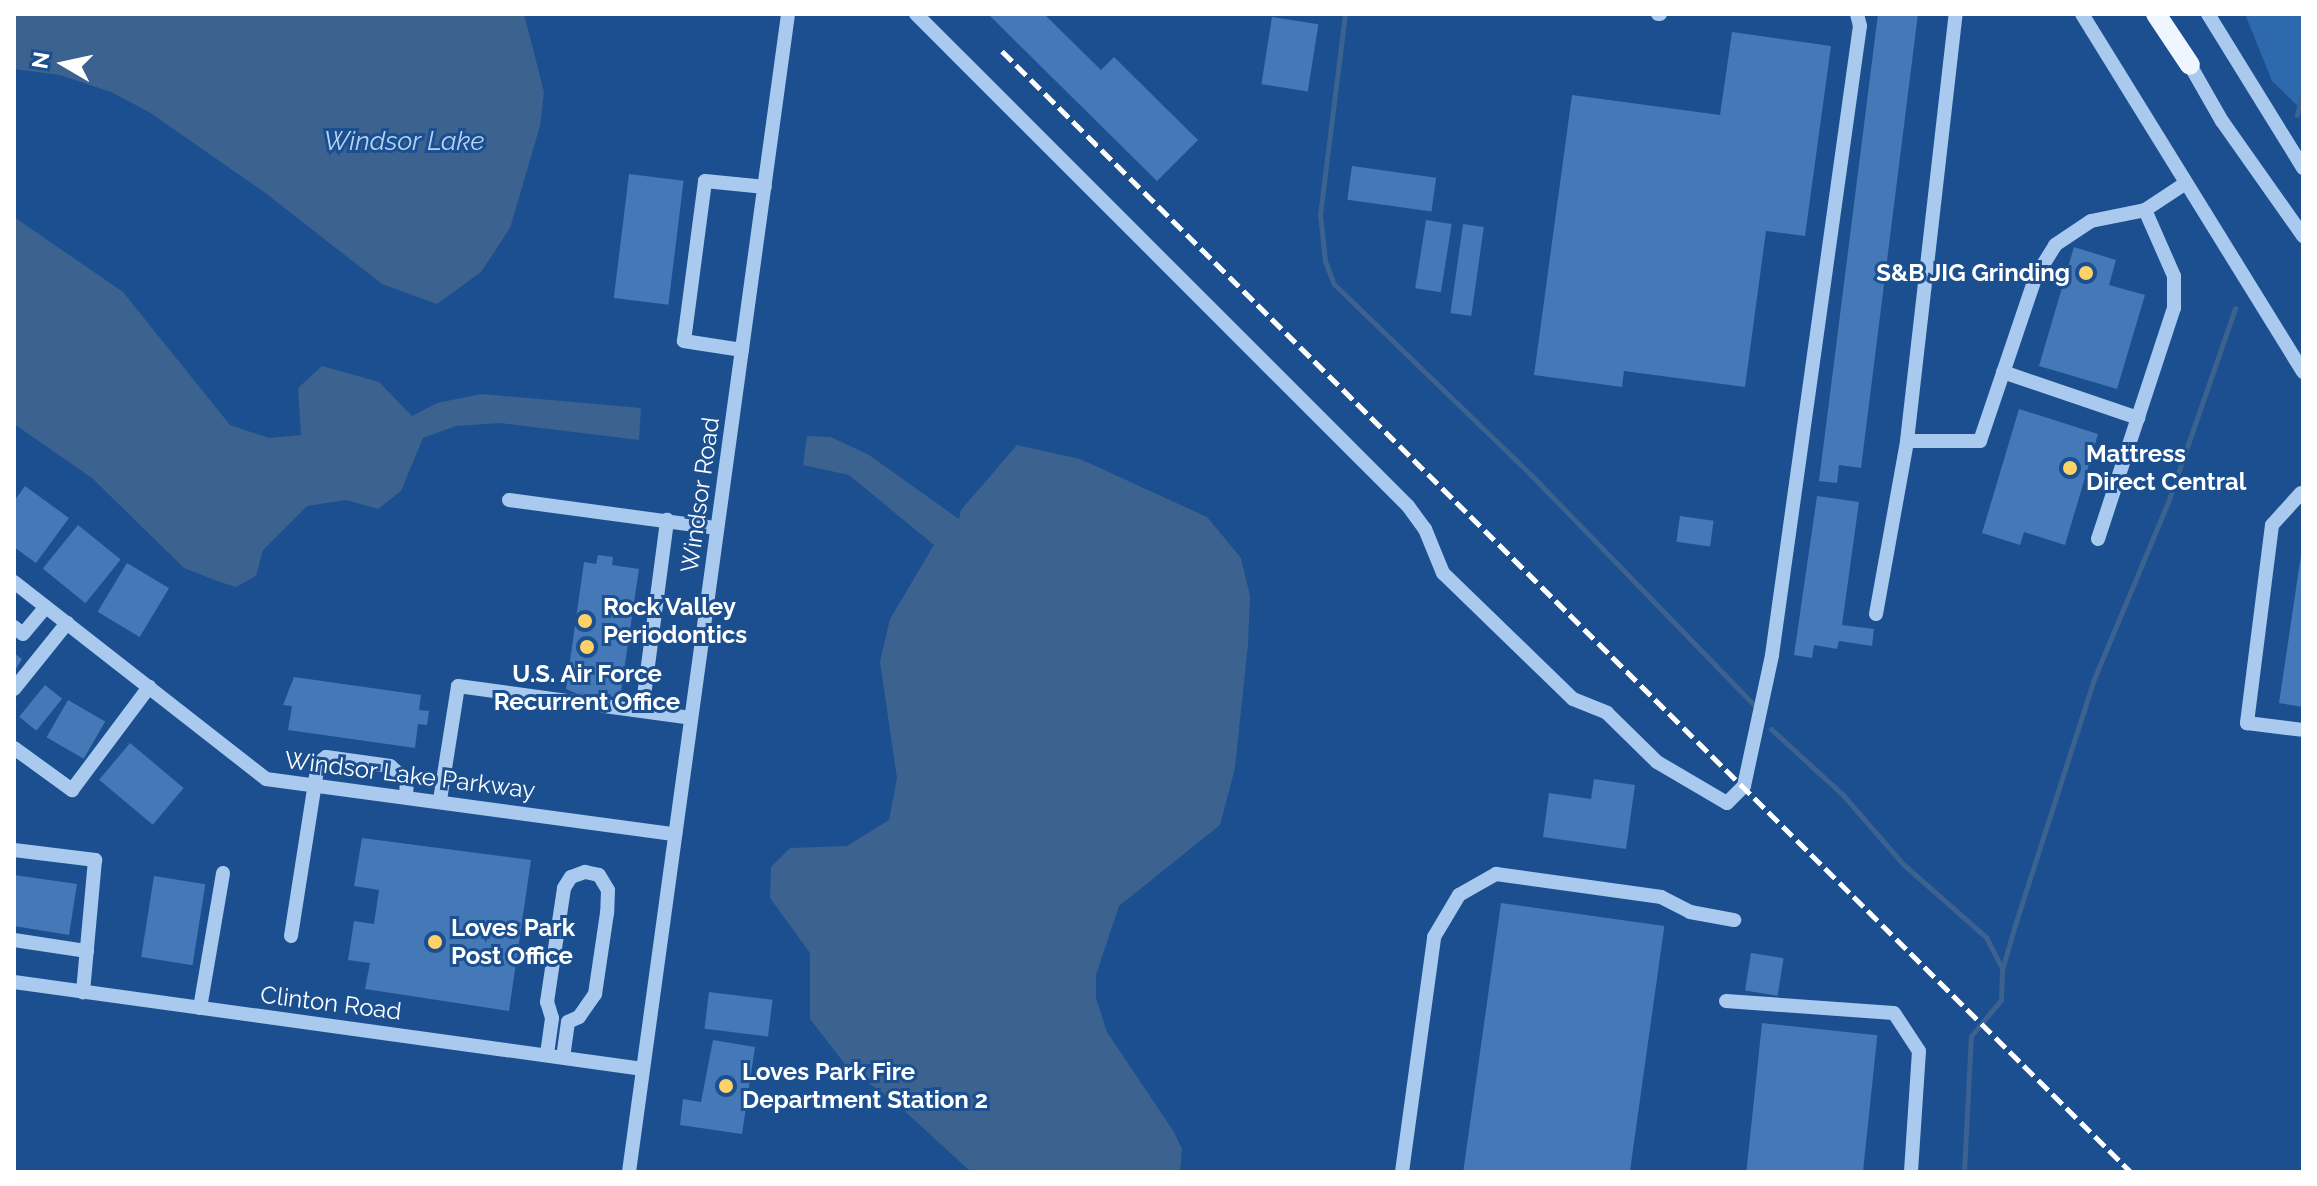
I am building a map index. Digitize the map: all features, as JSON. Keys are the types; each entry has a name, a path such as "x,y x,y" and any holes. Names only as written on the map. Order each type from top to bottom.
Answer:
{"main road":[{"path":"2156,14 2190,65"}],"street":[{"name":"Windsor Road","path":"629,1172 788,14"},
{"path":"916,14 1408,506 1454,583 1573,699 1607,713 1657,762 1727,803 1744,786 1772,655 1860,26 1857,14"},
{"path":"1876,614 1907,441 1956,14"},
{"path":"2082,14 2303,372"},
{"path":"2165,14 2190,65 2303,236"},
{"path":"2208,14 2303,168"},
{"path":"742,350 684,341 705,181 765,187"},
{"path":"1907,441 1980,441 2036,276 2055,245 2091,221 2145,210 2186,183"},
{"path":"2098,539 2176,291 2145,210"},
{"path":"2003,372 2138,418"},
{"path":"2301,493 2272,525 2247,723 2303,730"},
{"path":"509,500 717,528"},
{"path":"642,711 667,520"},
{"name":"Windsor Lake Parkway","path":"14,582 266,779 675,834"},
{"path":"14,627 23,634 46,607"},
{"path":"14,689 67,623"},
{"path":"440,800 458,686 691,718"},
{"path":"14,748 72,790 149,687"},
{"path":"291,936 318,763 326,757 400,771 407,781 406,796"},
{"path":"14,850 95,860 83,992"},
{"path":"547,1054 552,1018 547,1002 564,888 571,877 585,872 599,875 608,890 607,913 595,994 588,1008 568,1022 563,1056"},
{"path":"200,1008 223,873"},
{"path":"1402,1172 1434,937 1459,895 1496,874 1661,897 1690,912 1734,920"},
{"path":"14,940 87,951"},
{"name":"Clinton Road","path":"14,982 643,1069"},
{"path":"1726,1001 1894,1013 1919,1051 1911,1172"}],"shaded area":[{"path":"2245,14 2303,14 2303,111 2272,81"}],"water":[{"name":"Windsor Lake","path":"14,14 524,14 544,92 540,126 510,228 481,272 437,304 382,284 264,192 149,112 111,92 60,75 14,69"},
{"path":"14,217 123,292 230,425 269,438 301,435 298,388 322,366 379,382 412,416 437,403 481,394 641,408 639,440 500,423 456,426 423,438 401,491 378,509 346,500 307,506 263,550 256,576 236,587 217,581 184,568 92,478 14,424"},
{"path":"807,436 831,437 869,455 959,519 961,510 1017,445 1080,459 1207,517 1241,558 1250,596 1248,644 1235,768 1220,825 1119,906 1096,975 1096,998 1107,1032 1174,1132 1182,1149 1180,1172 971,1172 897,1104 848,1068 810,1019 810,953 770,898 771,867 790,848 847,846 889,820 897,778 880,662 890,619 934,545 849,475 803,465"}],"building":[{"path":"988,14 1044,14 1101,70 1114,57 1198,140 1157,181"},
{"path":"1878,14 1918,14 1861,468 1839,465 1837,483 1819,481"},
{"path":"1272,17 1318,24 1308,92 1261,84"},
{"path":"1732,32 1831,46 1805,236 1766,231 1745,387 1624,371 1622,387 1534,375 1572,95 1720,115"},
{"path":"1352,166 1436,178 1431,211 1347,200"},
{"path":"629,174 684,181 668,305 614,298"},
{"path":"1426,220 1452,224 1441,292 1415,288"},
{"path":"1463,224 1484,227 1471,316 1450,313"},
{"path":"2074,247 2116,260 2109,285 2145,295 2117,389 2039,366"},
{"path":"2019,409 2098,434 2065,545 2024,532 2020,545 1982,533"},
{"path":"25,486 69,518 36,563 14,547 14,501"},
{"path":"1817,496 1859,502 1842,625 1874,629 1872,646 1839,641 1837,649 1814,645 1812,658 1794,655"},
{"path":"1680,516 1714,521 1710,546 1676,542"},
{"path":"78,525 121,560 86,603 43,569"},
{"path":"598,555 613,557 612,565 639,569 620,698 595,694 594,701 566,689 584,562 596,564"},
{"path":"2303,555 2303,707 2279,703"},
{"path":"127,563 169,588 140,637 98,612"},
{"path":"14,653 22,659 14,672"},
{"path":"294,677 421,695 419,710 429,711 427,725 418,724 415,748 288,730 292,706 283,705"},
{"path":"45,685 62,699 36,731 19,717"},
{"path":"68,700 105,722 84,759 46,737"},
{"path":"130,743 184,788 153,825 99,780"},
{"path":"1594,779 1635,785 1626,849 1543,837 1549,793 1591,799"},
{"name":"Loves Park Post Office","path":"362,838 531,860 509,1011 365,989 370,963 348,960 354,921 374,924 379,890 354,886"},
{"path":"14,875 77,884 69,935 14,926"},
{"path":"154,876 205,884 193,965 141,957"},
{"path":"1501,903 1664,926 1630,1172 1463,1172"},
{"path":"1751,953 1784,958 1778,996 1745,991"},
{"path":"709,992 773,1000 768,1037 704,1029"},
{"path":"1762,1023 1877,1035 1863,1172 1746,1172"},
{"name":"Loves Park Fire Department Station 2","path":"713,1040 755,1047 742,1134 680,1125 683,1099 701,1102"}],"waterway":[{"path":"1345,14 1320,214 1325,261 1334,284 1535,479 1753,704"},
{"path":"2297,115 2303,90"},
{"path":"1964,1172 1971,1036 2001,1000 2002,970 2015,925 2094,679 2168,502 2235,308"},
{"path":"1771,729 1843,795 1903,864 1986,937 2002,969"}],"railway":[{"path":"1002,51 2131,1172"}],"place":[{"name":"S&B JIG Grinding","path":"2086,273"},
{"name":"Mattress Direct Central","path":"2070,468"},
{"name":"Rock Valley Periodontics","path":"585,621"},
{"name":"U.S. Air Force Recurrent Office","path":"587,647"},
{"name":"Loves Park Post Office","path":"435,942"},
{"name":"Loves Park Fire Department Station 2","path":"726,1086"}]}
